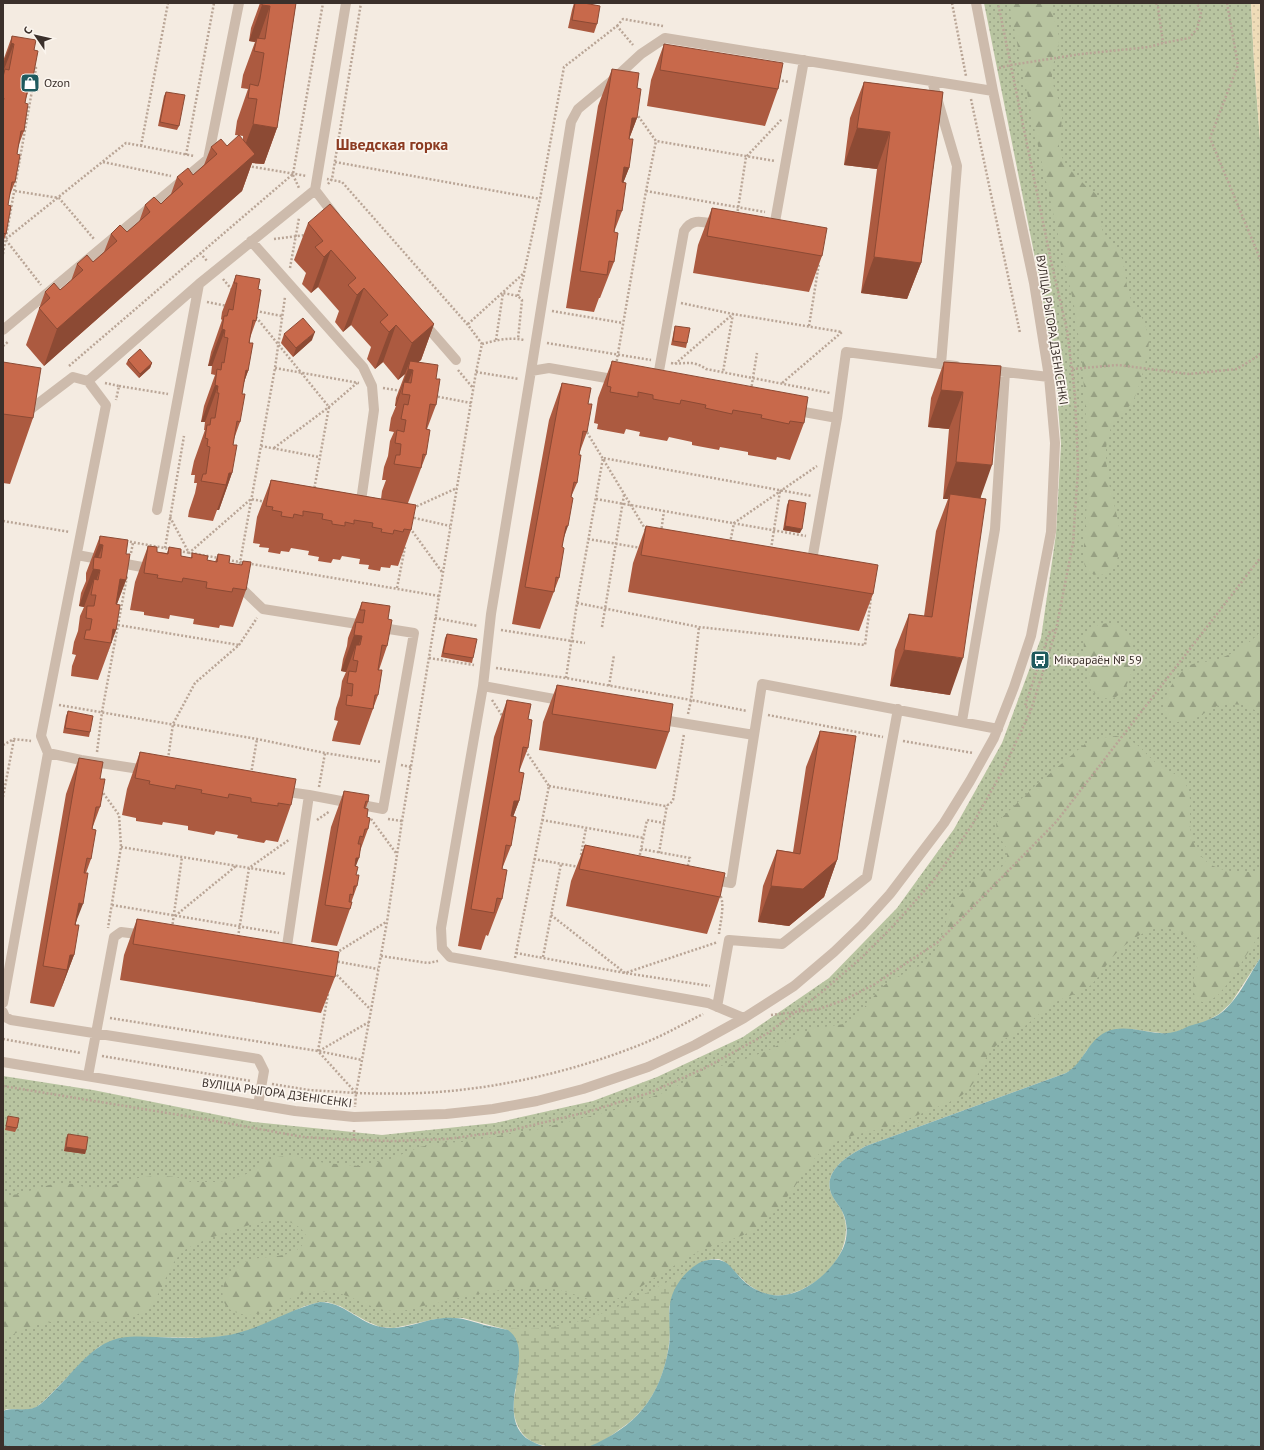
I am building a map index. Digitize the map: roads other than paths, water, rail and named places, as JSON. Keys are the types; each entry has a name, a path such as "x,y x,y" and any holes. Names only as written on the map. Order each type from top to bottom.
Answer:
{"street":[{"path":"3,330 183,178 208,159 239,3"},
{"path":"341,224 317,192 317,177 346,3"},
{"name":"ВУЛІЦА РЫГОРА ДЗЕНІСЕНКІ","path":"3,1062 295,1111 354,1117 446,1114 493,1109 537,1101 576,1091 648,1067 695,1045 744,1018 800,981 834,952 886,899 944,823 984,756 998,729 1031,636 1051,532 1055,443 1049,377 1034,283 993,91 976,3"},
{"path":"744,1018 712,1005 450,957 442,948 441,928 483,686 489,628 571,122 578,109 641,54 665,38 993,91"},
{"path":"772,235 804,60"},
{"path":"932,81 957,166 941,364"},
{"path":"88,381 199,284 251,241 303,200 317,192"},
{"path":"657,386 684,231 688,224 695,221 734,228"},
{"path":"251,241 363,367 372,386 374,410 359,514"},
{"path":"157,510 199,284"},
{"path":"416,312 454,362"},
{"path":"810,571 837,418 846,352 1049,377"},
{"path":"530,376 549,368 628,381"},
{"path":"962,722 995,529 1005,372"},
{"path":"3,411 23,414 73,377 88,381 106,405 41,736 48,753 3,1003"},
{"path":"786,409 837,418"},
{"path":"77,555 160,570"},
{"path":"222,581 237,584 262,609 414,633 383,809 271,789"},
{"path":"701,878 731,883 762,684 998,729"},
{"path":"483,686 576,704"},
{"path":"712,1005 728,940 782,944 866,877 898,709"},
{"path":"646,717 754,735"},
{"path":"48,753 167,773"},
{"path":"268,953 276,954 282,952 287,946 310,795"},
{"path":"88,1076 98,1016 114,937 121,932 156,936"},
{"path":"3,1012 5,1017 11,1020 258,1059 264,1071 258,1105"}],"water":[{"path":"1261,957 1261,1447 588,1447 620,1430 632,1420 652,1396 665,1364 669,1346 669,1309 671,1298 680,1280 694,1266 709,1260 725,1262 749,1286 769,1294 781,1295 793,1293 804,1288 815,1282 825,1273 840,1254 845,1244 847,1233 846,1222 842,1211 831,1193 830,1185 834,1170 845,1159 866,1146 1066,1073 1077,1064 1094,1041 1106,1032 1126,1029 1171,1033 1204,1022 1218,1015 1231,1004 1242,989"},
{"path":"320,1302 337,1305 373,1325 381,1327 395,1328 436,1319 455,1318 508,1330 516,1340 519,1352 514,1398 514,1413 517,1427 526,1438 546,1447 3,1447 3,1411 36,1407 48,1398 81,1362 104,1344 118,1338 129,1337 198,1338 235,1334 259,1326 295,1310"}],"place":[{"name":"Ozon","path":"30,83"},
{"name":"Мікрараён № 59","path":"1040,660"}],"district":[{"name":"Шведская горка","path":"392,144"}]}
